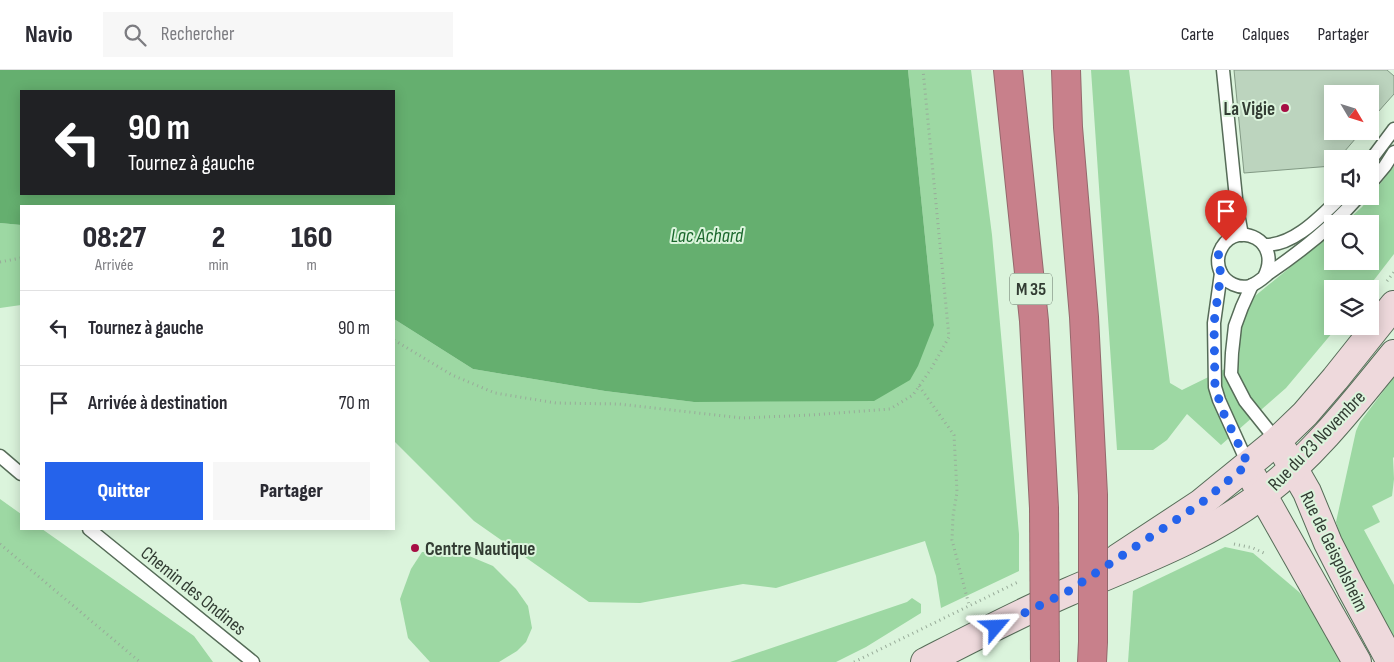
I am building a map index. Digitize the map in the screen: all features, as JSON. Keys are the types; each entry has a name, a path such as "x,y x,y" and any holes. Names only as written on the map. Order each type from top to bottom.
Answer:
{"highway":[{"name":"M 35","path":"1008,70 1034,321 1044,508 1045,662"},
{"name":"M 35","path":"1058,70 1068,127 1084,317 1094,495 1093,652"},
{"path":"1066,70 1068,127"}],"main road":[{"name":"Rue du 23 Novembre","path":"1067,592 1200,504 1277,441 1305,414 1394,305"},
{"name":"Rue du 23 Novembre","path":"926,662 1067,592 1152,557 1215,526 1263,494 1293,468 1342,418 1394,354"},
{"name":"Rue de Geispolsheim","path":"1277,441 1307,492 1328,543 1391,662"},
{"name":"Rue de Geispolsheim","path":"1247,465 1357,662"}],"lane":[{"path":"1223,70 1237,208 1242,235"},
{"path":"1378,150 1394,129"},
{"path":"1379,173 1394,152"},
{"path":"1264,245 1275,245 1288,241 1332,205"},
{"path":"1264,277 1269,261 1268,253 1258,239 1242,235 1226,241 1218,256 1221,273 1226,280 1233,284 1241,287 1252,285 1257,283 1298,253 1349,205"},
{"path":"1221,273 1214,323 1215,387 1247,465"},
{"path":"1252,285 1235,326 1231,374 1245,401 1277,441"},
{"path":"0,456 20,473"},
{"name":"Chemin des Ondines","path":"90,530 253,662"}],"path":[{"path":"395,341 452,374 495,394 556,403 619,404 742,418 890,409 913,395 950,337 923,70"},
{"path":"0,262 20,258"},
{"path":"919,386 954,436 957,492 952,540 969,605"},
{"path":"1215,526 1226,543 1253,548 1271,558"},
{"path":"0,544 140,662"}],"shaded area":[{"path":"908,70 971,70 992,235 1019,534 1019,571 941,608 936,576 925,541 776,588 743,584 640,603 589,602 474,521 395,442 395,320 473,369 605,391 694,402 934,325"},
{"path":"1091,70 1129,70 1170,383 1182,390 1239,362 1241,323 1255,296 1324,240 1324,270 1379,270 1379,215 1353,215 1364,205 1379,205 1379,185 1394,166 1394,254 1374,280 1324,280 1324,335 1330,335 1286,388 1221,445 1187,414 1167,440 1153,450 1117,450"},
{"path":"0,223 20,225 20,305 0,308"},
{"path":"1394,377 1394,479 1392,496 1372,506 1380,522 1364,530 1394,585 1394,639 1341,540 1336,522 1356,431 1360,422"},
{"path":"0,499 20,513 20,530 43,530 194,636 213,662 0,662"},
{"path":"1225,547 1253,553 1299,592 1318,615 1345,662 1128,662 1133,591"},
{"path":"422,552 462,553 493,566 516,589 528,606 532,628 526,642 517,651 499,662 430,662 408,638 400,599 411,569"},
{"path":"912,598 921,604 921,613 866,647 836,662 730,662 907,602"}],"water":[{"name":"Lac Achard","path":"0,70 908,70 934,325 918,366 910,380 874,401 694,402 605,391 473,369 395,320 395,205 20,205 20,225 0,223"}],"building":[{"name":"La Vigie","path":"1234,70 1387,70 1394,76 1394,94 1379,111 1379,85 1324,85 1324,140 1354,140 1346,150 1324,150 1324,167 1244,173"}],"place":[{"name":"La Vigie","path":"1285,108"},
{"name":"Centre Nautique","path":"415,548"}],"route":[{"path":"996,627 1067,592 1200,504 1248,464 1223,412 1215,387 1214,323 1221,273 1218,256 1226,241"}]}
